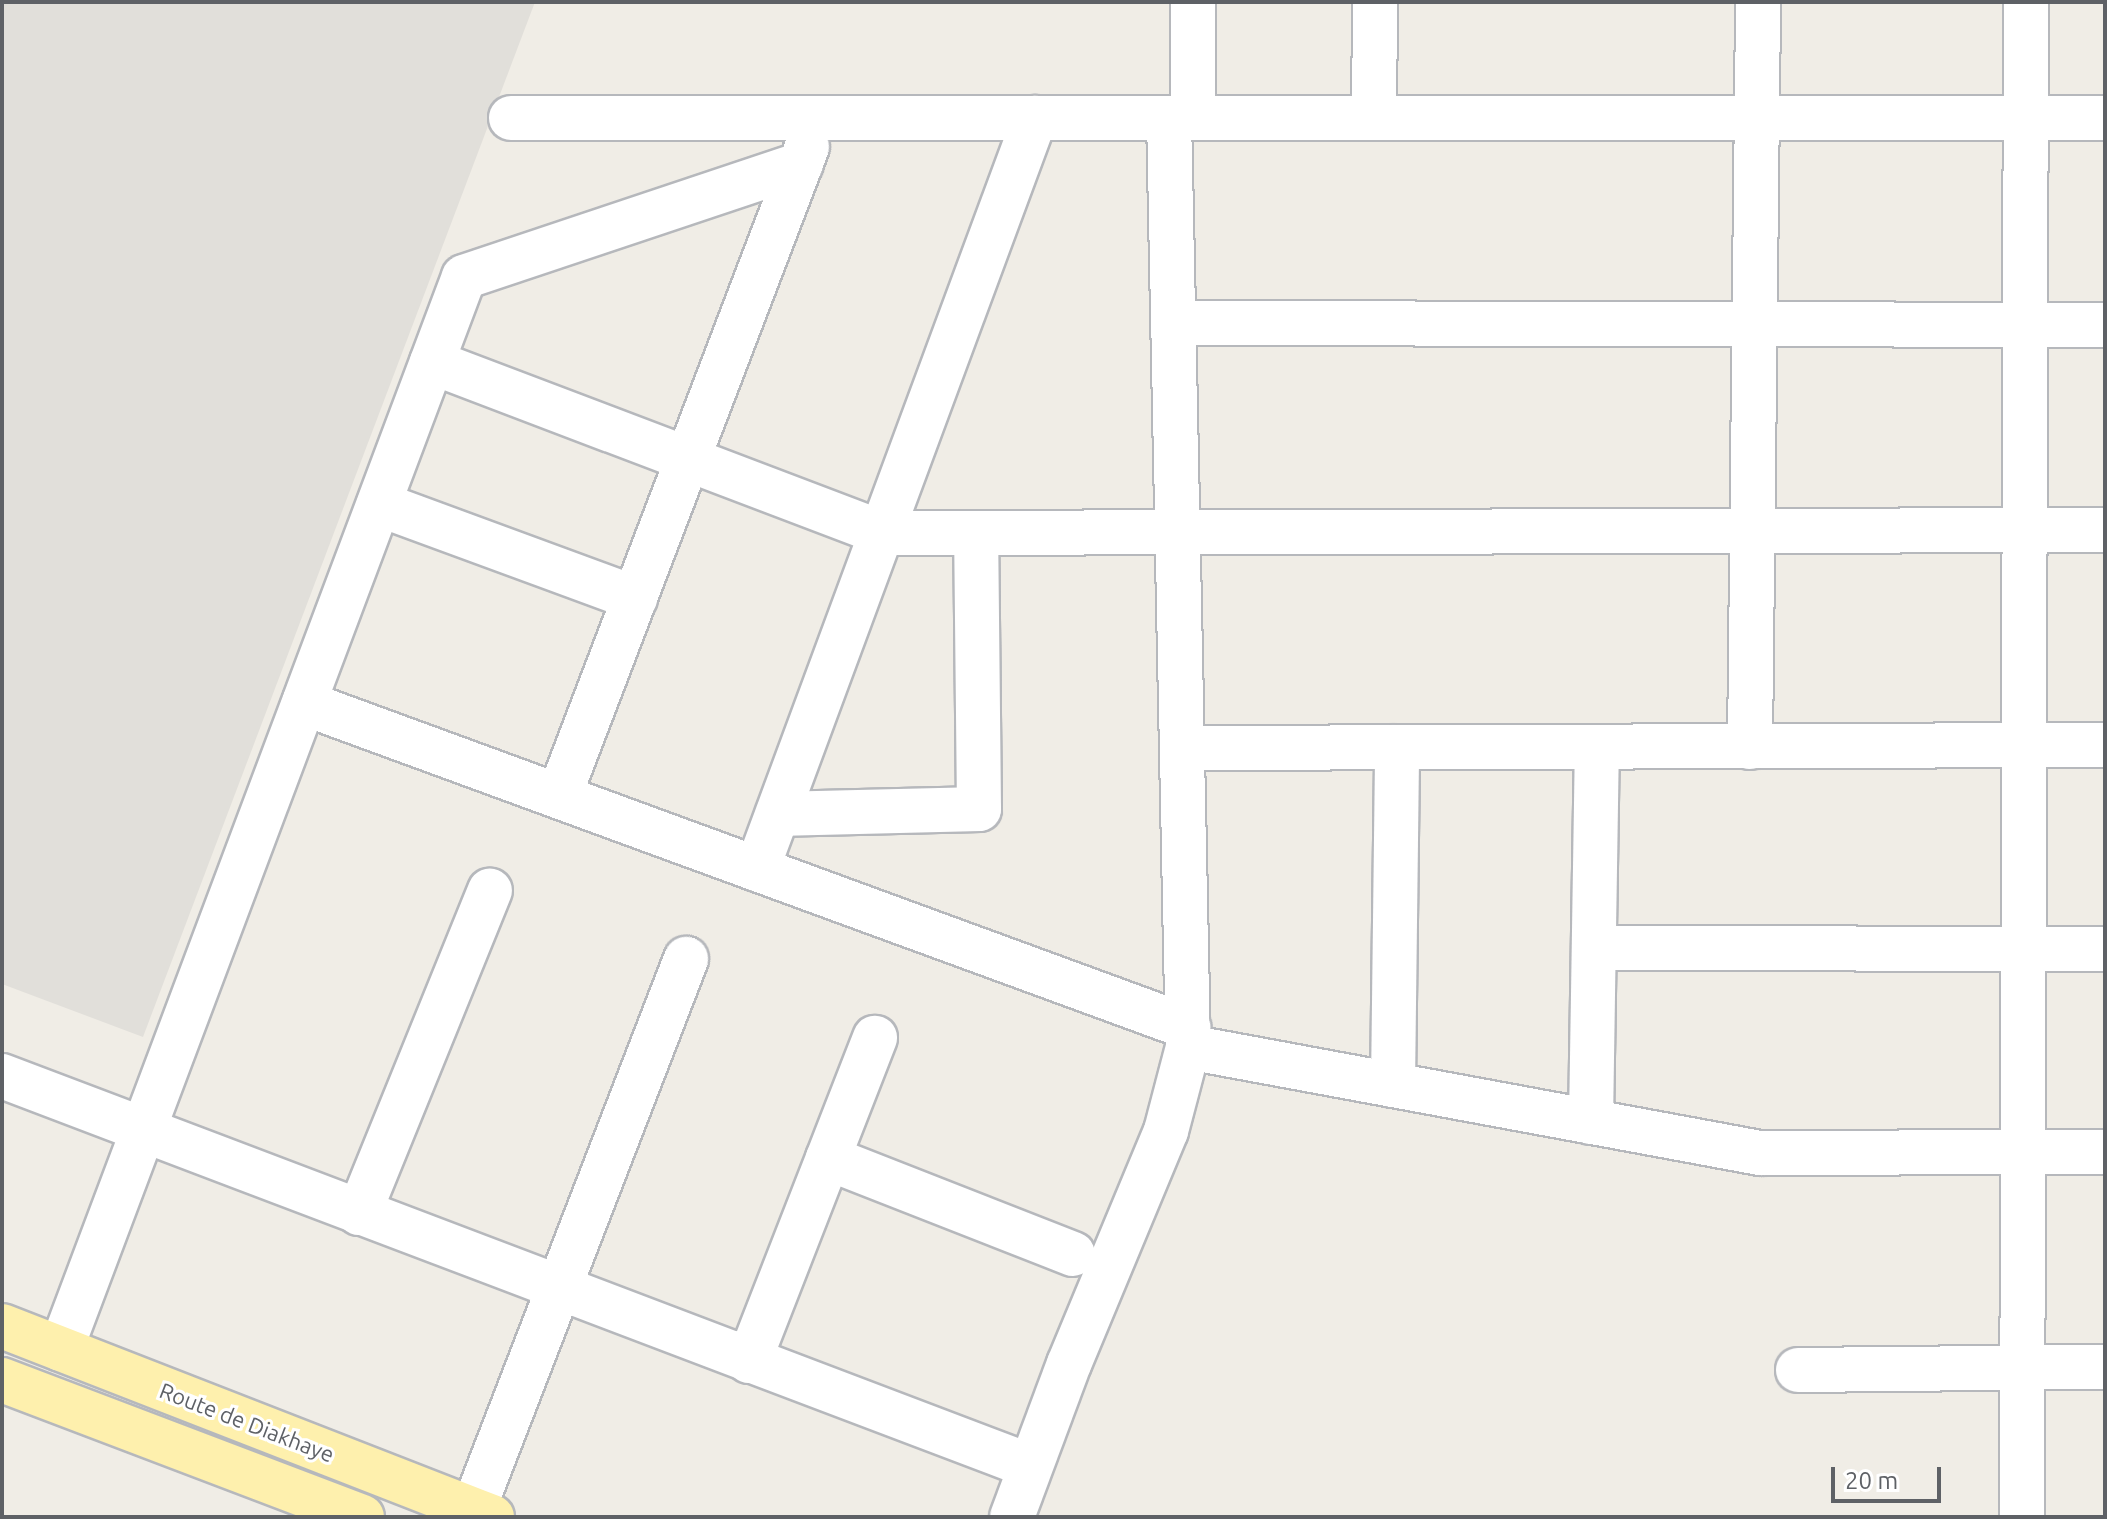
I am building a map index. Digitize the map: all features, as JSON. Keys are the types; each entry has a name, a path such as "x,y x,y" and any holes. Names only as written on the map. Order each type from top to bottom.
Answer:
{"main road":[{"name":"Route de Diakhaye","path":"2,1326 482,1513"},
{"path":"2,1380 348,1514"}],"street":[{"path":"1012,1517 1166,1131 1188,1037 1174,323 1181,118 1193,2"},
{"path":"1374,118 1375,2"},
{"path":"1750,747 1758,2"},
{"path":"2022,1517 2026,2"},
{"path":"511,118 2105,118"},
{"path":"559,796 817,118"},
{"path":"757,869 1035,118"},
{"path":"61,1349 464,277 801,164"},
{"path":"1174,323 2105,325"},
{"path":"432,362 882,533 2105,530"},
{"path":"379,504 635,598"},
{"path":"778,814 979,809 976,533"},
{"path":"304,703 757,869 1188,1037 1393,1085 1760,1153 2105,1152"},
{"path":"1182,748 2105,745"},
{"path":"1393,1085 1397,747"},
{"path":"1591,1122 1597,747"},
{"path":"359,1213 490,891"},
{"path":"1594,948 2105,949"},
{"path":"482,1513 555,1289 686,959"},
{"path":"749,1361 875,1038"},
{"path":"2,1076 555,1289 1030,1466"},
{"path":"828,1158 1073,1254"},
{"path":"1798,1370 2105,1367"}],"shaded area":[{"path":"2,2 535,2 143,1037 2,984"}]}
